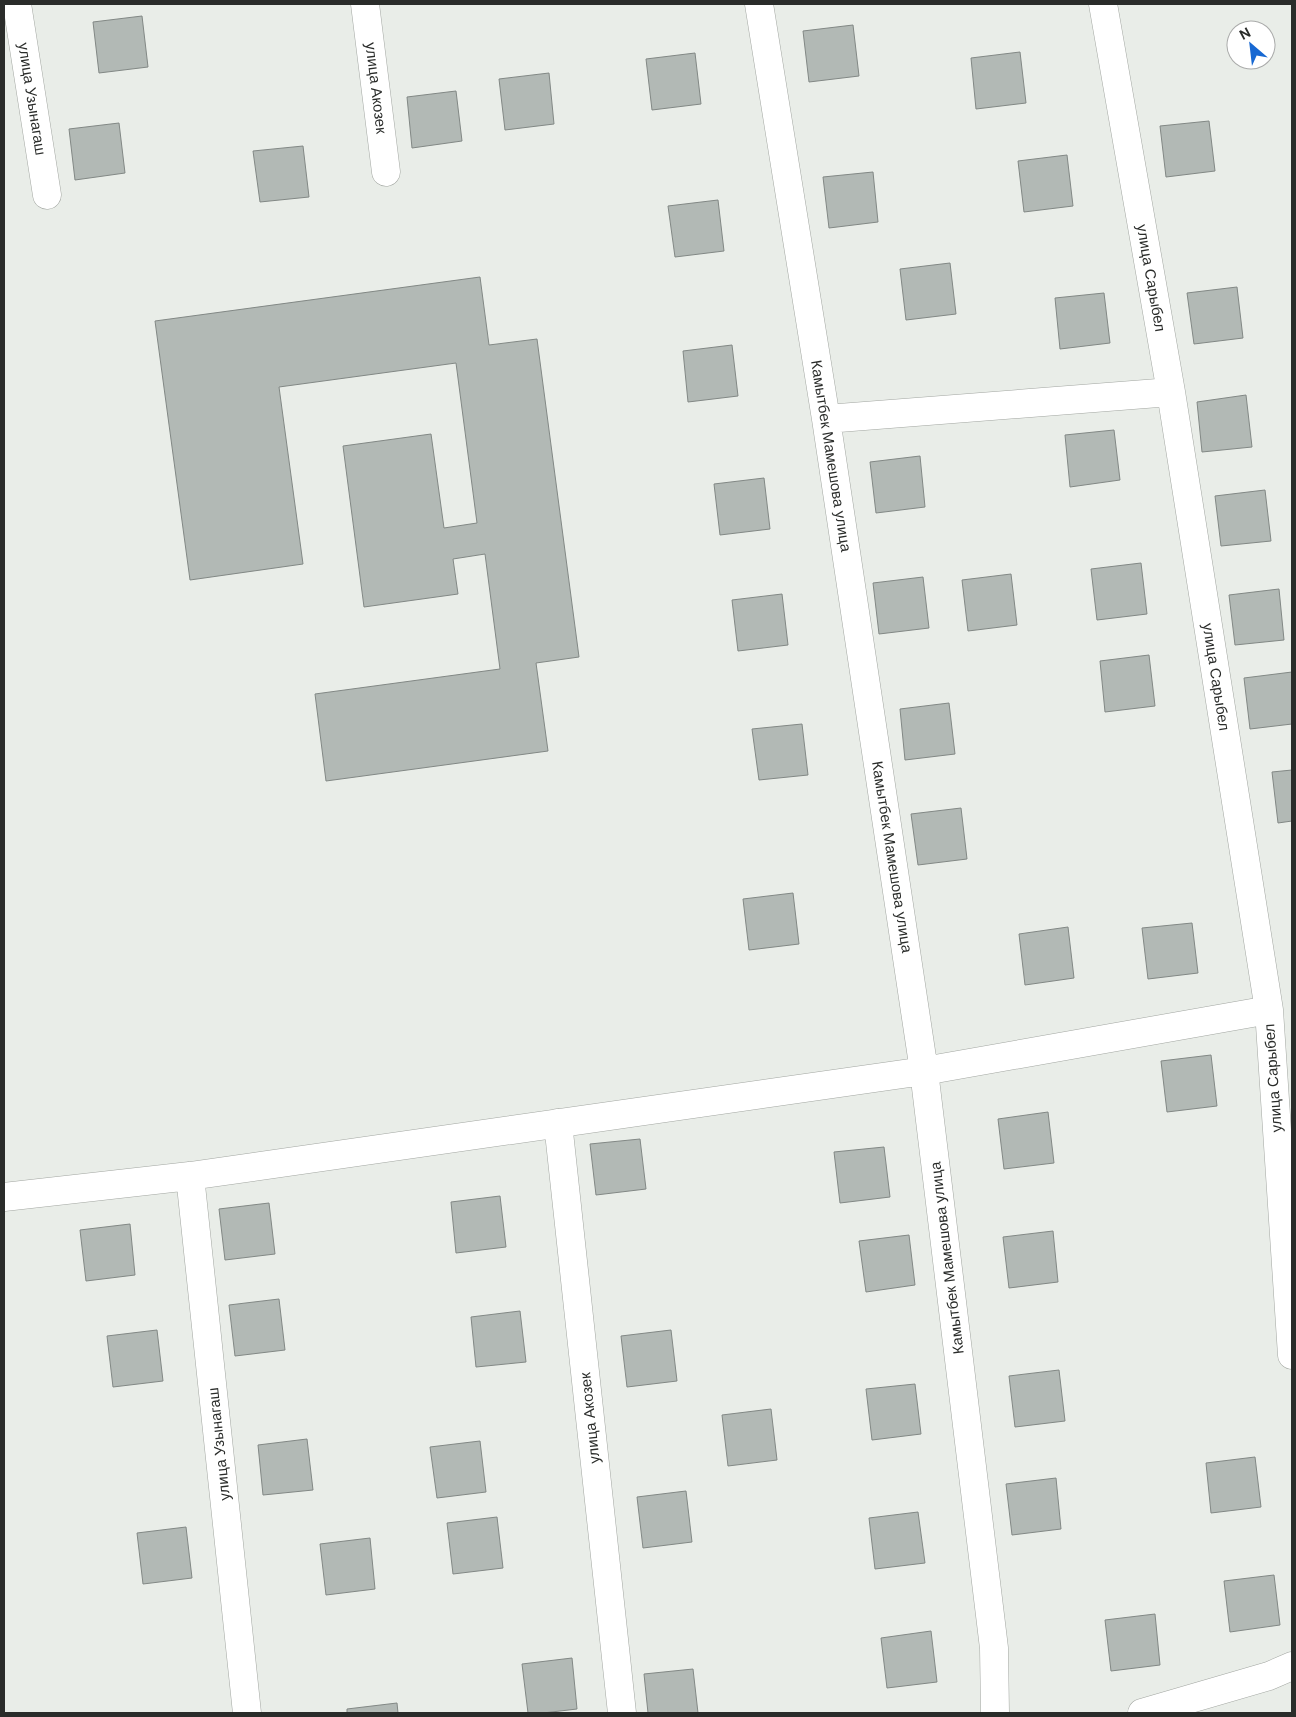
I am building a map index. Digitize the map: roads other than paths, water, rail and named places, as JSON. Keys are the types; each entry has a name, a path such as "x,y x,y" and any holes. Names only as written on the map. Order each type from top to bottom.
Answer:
{"street":[{"name":"улица Узынагаш","path":"17,4 47,195"},
{"name":"улица Акозек","path":"365,4 386,172"},
{"name":"Камытбек Мамешова улица","path":"759,4 826,419 924,1071 994,1648 996,1713"},
{"name":"улица Сарыбел","path":"1103,4 1171,392 1269,1010 1292,1355"},
{"path":"826,419 1171,392"},
{"path":"4,1197 190,1176 924,1071 1269,1010"},
{"name":"улица Акозек","path":"558,1123 622,1713"},
{"name":"улица Узынагаш","path":"190,1176 247,1713"},
{"path":"1142,1713 1269,1676 1292,1666"}]}
